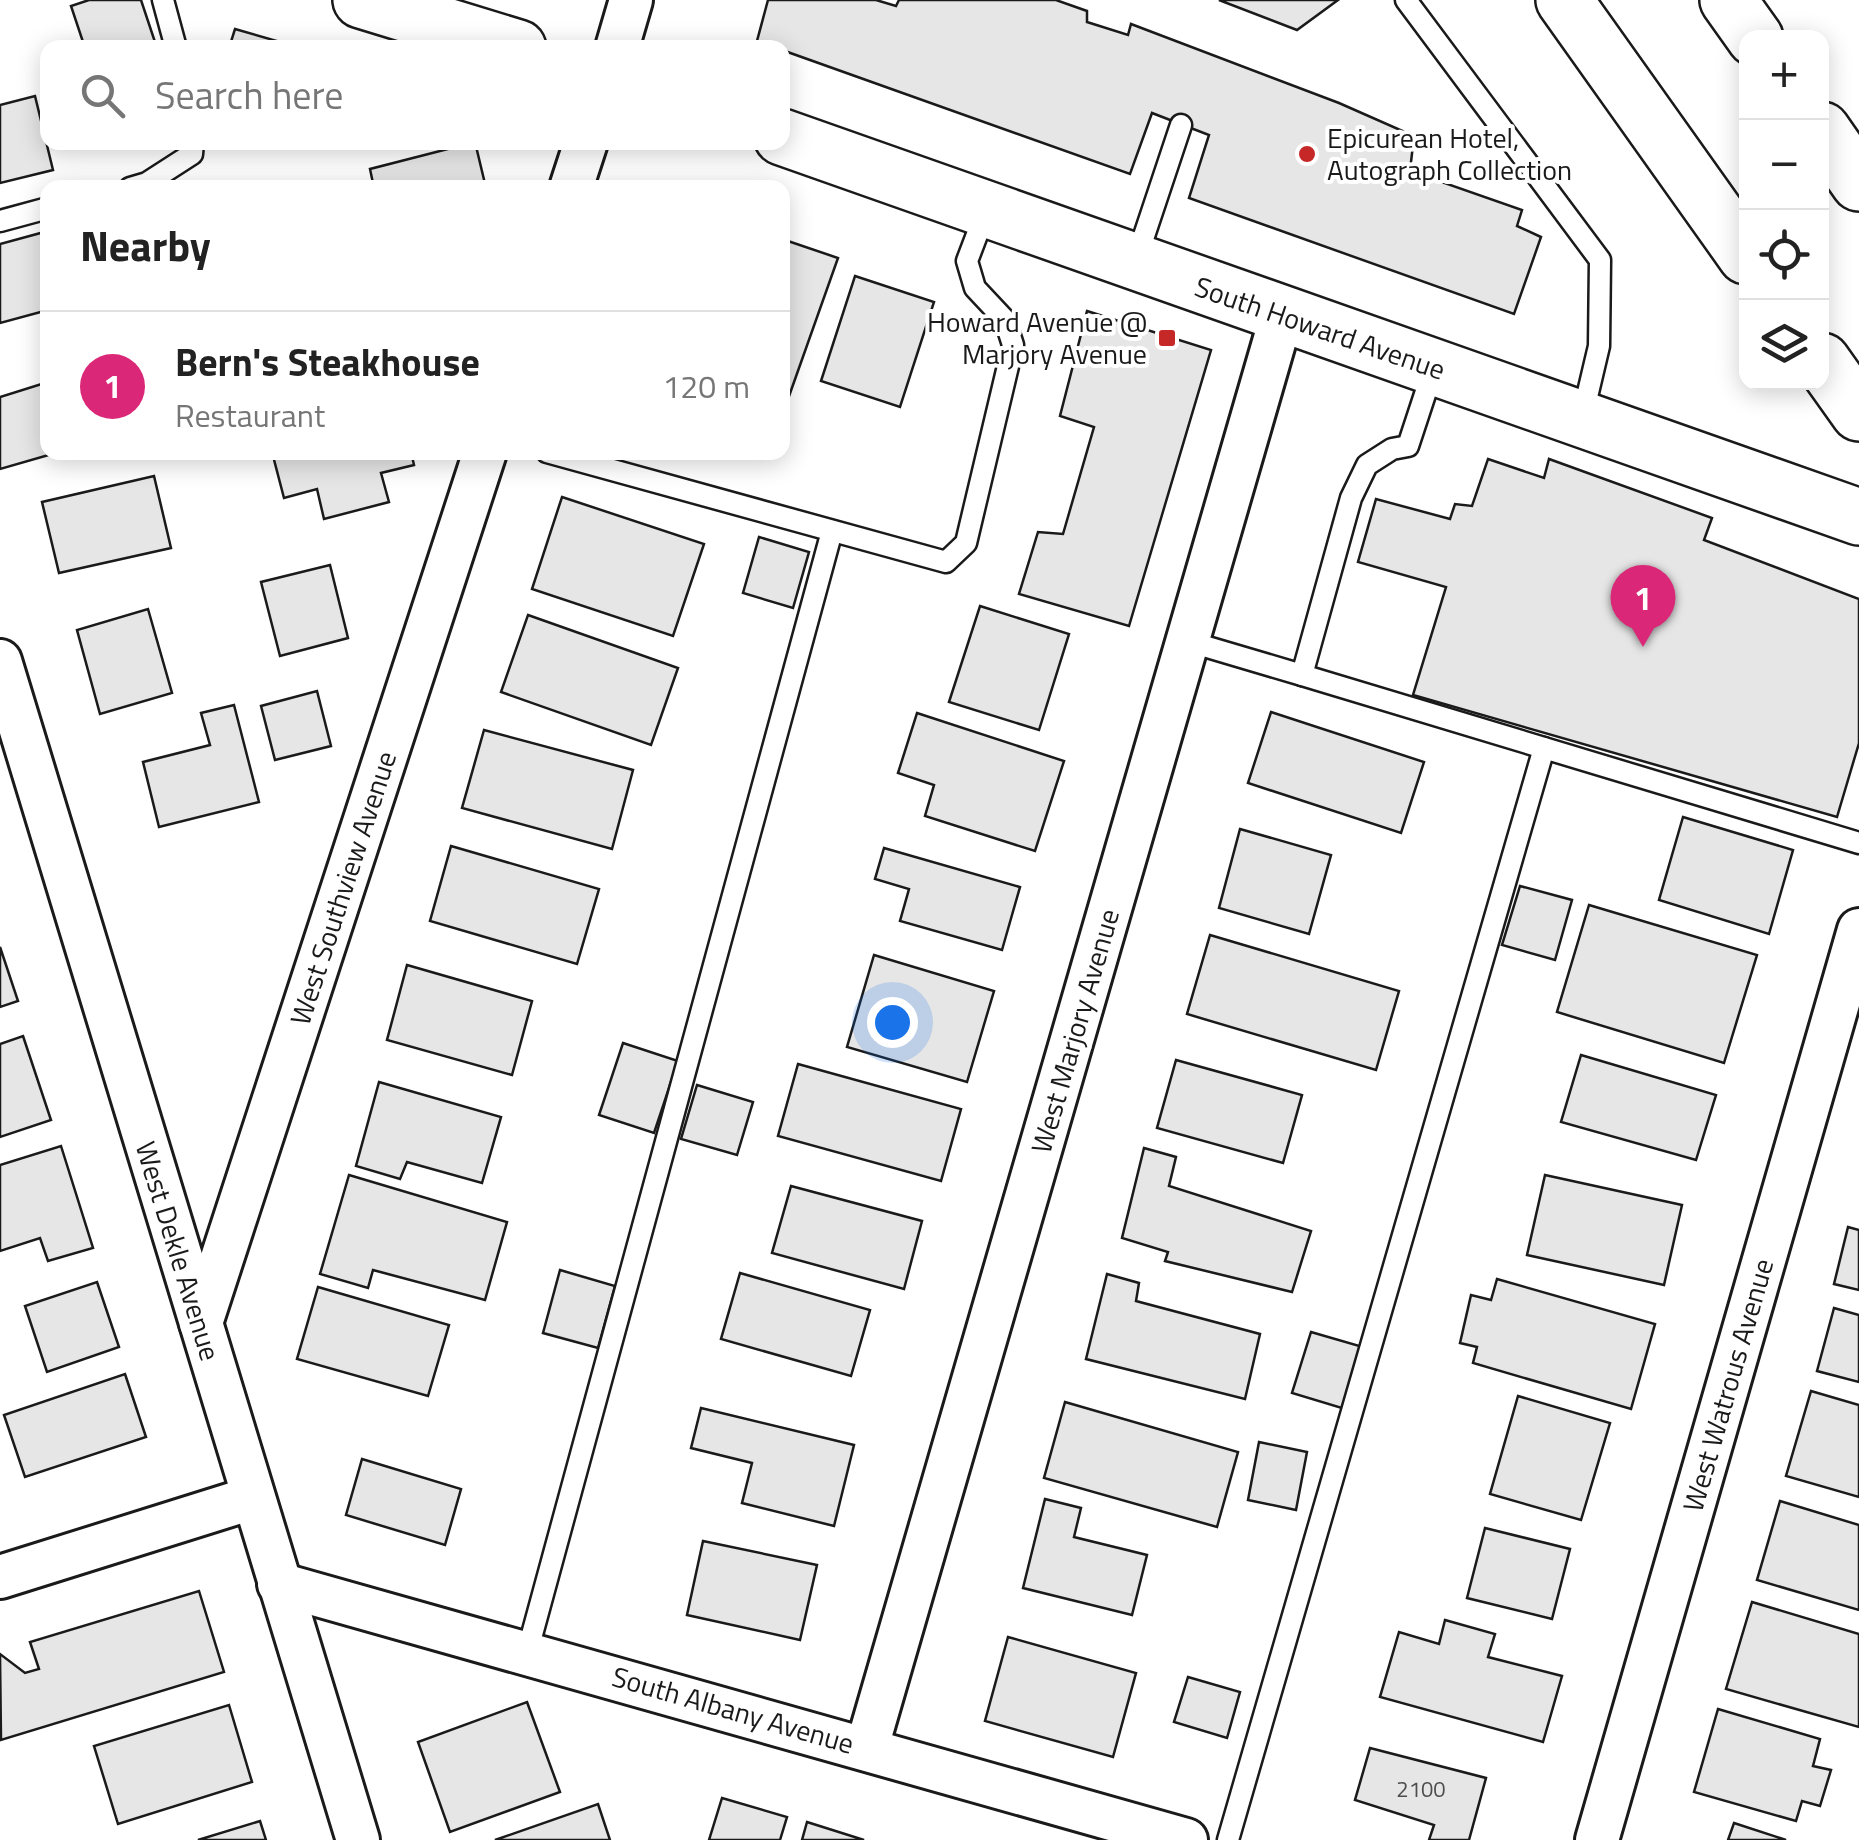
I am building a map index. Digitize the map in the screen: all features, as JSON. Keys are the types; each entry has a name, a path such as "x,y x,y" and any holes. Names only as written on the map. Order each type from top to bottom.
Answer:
{"main road":[{"path":"361,0 492,40"},
{"path":"1564,0 1739,246"},
{"path":"1728,0 1749,30"},
{"name":"South Howard Avenue","path":"790,140 1859,517"},
{"path":"1829,140 1859,183"},
{"path":"1829,370 1859,413"}],"street":[{"path":"618,40 631,0"},
{"path":"574,180 584,150"},
{"name":"West Marjory Avenue","path":"867,1747 1282,315"},
{"name":"West Southview Avenue","path":"201,1324 482,460"},
{"name":"West Dekle Avenue","path":"0,661 358,1840"},
{"name":"West Watrous Avenue","path":"1597,1840 1859,930"},
{"path":"0,1577 252,1498"},
{"name":"South Albany Avenue","path":"279,1584 1186,1840"}],"lane":[{"path":"163,0 174,40"},
{"path":"1406,0 1600,260 1599,346 1582,420"},
{"path":"1135,263 1180,124"},
{"path":"152,180 192,154 192,150"},
{"path":"0,220 40,210"},
{"path":"576,460 946,562 966,543 1014,345 1005,320 975,288 967,261 987,210"},
{"path":"1302,675 1351,498 1366,465 1392,449 1408,446 1434,368"},
{"path":"528,1653 832,531"},
{"path":"1188,641 1859,842"},
{"path":"1228,1840 1544,748"}],"building":[{"path":"89,0 141,0 154,40 82,40 71,6"},
{"name":"Epicurean Hotel, Autograph Collection","path":"768,0 876,0 896,6 899,0 1056,0 1087,11 1087,22 1128,35 1131,24 1339,103 1414,136 1410,171 1522,210 1517,226 1541,237 1514,314 1189,198 1209,135 1152,113 1130,174 790,53 790,40 757,40"},
{"path":"1219,0 1338,0 1297,30"},
{"path":"235,29 273,40 232,40"},
{"path":"35,96 40,117 40,150 48,150 53,170 0,183 0,105"},
{"path":"444,150 477,150 484,180 372,180 370,169"},
{"path":"40,233 40,312 0,323 0,244"},
{"path":"790,242 838,258 790,393"},
{"path":"855,276 934,302 900,407 821,381"},
{"path":"1087,311 1211,350 1129,626 1019,594 1038,532 1063,534 1094,427 1060,416"},
{"path":"40,384 40,457 0,469 0,397"},
{"path":"1488,459 1544,478 1549,459 1712,518 1704,540 1859,599 1859,743 1837,817 1413,695 1446,587 1358,562 1376,499 1450,519 1455,504 1472,506"},
{"path":"274,460 413,460 414,465 381,473 389,502 324,519 317,489 284,498"},
{"path":"154,476 171,548 59,573 42,502"},
{"path":"562,497 704,544 673,636 532,589"},
{"path":"759,537 809,552 793,608 743,593"},
{"path":"330,565 348,638 280,656 261,582"},
{"path":"980,606 1069,634 1039,730 949,702"},
{"path":"148,609 172,693 100,714 77,630"},
{"path":"528,615 678,668 651,745 501,692"},
{"path":"317,691 331,746 275,760 261,706"},
{"path":"234,705 259,802 159,827 143,762 210,745 201,713"},
{"path":"1271,712 1424,762 1401,833 1248,783"},
{"path":"917,713 1064,761 1035,851 925,816 934,785 898,773"},
{"path":"484,730 633,770 612,849 462,808"},
{"path":"1683,817 1793,850 1769,934 1659,900"},
{"path":"1240,829 1331,855 1309,934 1219,908"},
{"path":"451,846 599,889 577,964 430,921"},
{"path":"884,848 1020,887 1002,950 900,921 909,889 875,879"},
{"path":"1520,886 1572,900 1555,960 1502,945"},
{"path":"1589,905 1757,955 1724,1063 1557,1012"},
{"path":"1210,935 1399,991 1376,1070 1187,1014"},
{"path":"0,947 18,1001 0,1007"},
{"path":"874,955 994,991 967,1082 847,1047"},
{"path":"407,965 532,1001 512,1075 387,1040"},
{"path":"23,1036 51,1120 0,1137 0,1044"},
{"path":"623,1043 678,1061 654,1133 599,1115"},
{"path":"1581,1055 1716,1095 1696,1160 1561,1122"},
{"path":"1176,1060 1302,1095 1283,1163 1157,1128"},
{"path":"798,1064 961,1109 941,1181 778,1136"},
{"path":"379,1082 501,1117 482,1183 407,1162 400,1179 356,1166"},
{"path":"697,1085 753,1102 737,1155 681,1139"},
{"path":"61,1146 93,1248 48,1261 40,1238 0,1251 0,1165"},
{"path":"1144,1148 1176,1157 1169,1186 1311,1231 1292,1292 1165,1261 1168,1252 1122,1238"},
{"path":"349,1175 507,1222 485,1300 373,1270 368,1288 320,1274"},
{"path":"1545,1175 1682,1205 1664,1285 1527,1255"},
{"path":"791,1186 922,1221 904,1289 772,1253"},
{"path":"1848,1227 1859,1230 1859,1290 1834,1284"},
{"path":"560,1270 615,1286 598,1348 543,1333"},
{"path":"740,1273 870,1310 851,1376 721,1339"},
{"path":"1107,1274 1139,1283 1136,1301 1260,1334 1245,1399 1086,1359"},
{"path":"1497,1279 1655,1324 1631,1409 1473,1363 1477,1347 1460,1343 1471,1295 1491,1300"},
{"path":"97,1282 119,1347 47,1372 25,1306"},
{"path":"318,1287 449,1325 428,1396 297,1359"},
{"path":"1834,1308 1859,1315 1859,1382 1817,1371"},
{"path":"1311,1332 1363,1347 1345,1409 1292,1393"},
{"path":"125,1374 146,1437 25,1477 4,1415"},
{"path":"1811,1391 1859,1405 1859,1497 1786,1476"},
{"path":"1518,1396 1610,1423 1581,1520 1490,1494"},
{"path":"1065,1402 1238,1452 1217,1527 1044,1478"},
{"path":"701,1408 854,1445 834,1526 742,1503 752,1463 691,1448"},
{"path":"1259,1442 1307,1452 1296,1510 1248,1500"},
{"path":"362,1459 461,1489 445,1545 346,1515"},
{"path":"1045,1499 1081,1508 1074,1537 1147,1555 1132,1615 1023,1588"},
{"path":"1780,1501 1859,1525 1859,1610 1757,1580"},
{"path":"1485,1528 1570,1549 1552,1619 1467,1598"},
{"path":"703,1541 817,1565 800,1640 687,1615"},
{"path":"199,1591 224,1672 1,1740 0,1654 25,1673 39,1669 30,1642"},
{"path":"1752,1602 1859,1634 1859,1727 1726,1689"},
{"path":"1445,1620 1495,1634 1488,1657 1562,1676 1543,1742 1380,1697 1399,1632 1439,1644"},
{"path":"1008,1637 1136,1673 1113,1757 985,1721"},
{"path":"1188,1677 1240,1692 1227,1738 1174,1722"},
{"path":"527,1702 560,1792 450,1832 418,1742"},
{"path":"229,1705 252,1782 118,1824 94,1746"},
{"path":"1718,1709 1820,1739 1813,1766 1831,1770 1820,1806 1802,1801 1796,1821 1694,1792"},
{"path":"1370,1748 1486,1778 1469,1840 1429,1840 1434,1825 1355,1800"},
{"path":"722,1798 787,1817 780,1840 709,1840"},
{"path":"598,1804 610,1840 495,1840"},
{"path":"260,1821 266,1840 198,1840"},
{"path":"807,1822 864,1840 802,1840"},
{"path":"1734,1823 1786,1840 1728,1840"}],"place":[{"name":"Epicurean Hotel, Autograph Collection","path":"1307,154"},
{"name":"Howard Avenue @ Marjory Avenue","path":"1167,338"},
{"name":"Bern's Steakhouse","path":"1643,647"}]}
